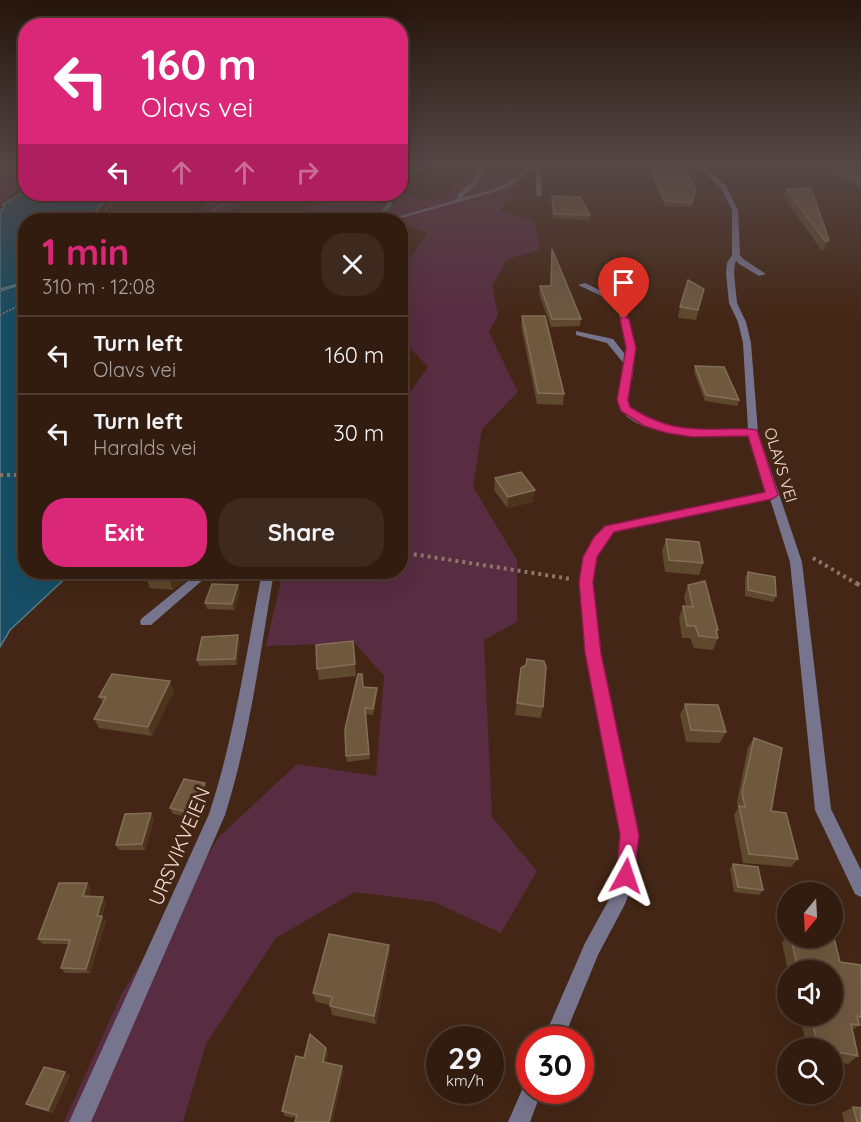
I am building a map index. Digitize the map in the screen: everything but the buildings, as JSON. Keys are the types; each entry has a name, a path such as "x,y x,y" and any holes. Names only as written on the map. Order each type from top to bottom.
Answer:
{"street":[{"name":"OLAVS VEI","path":"735,217 736,255 730,263 733,303 742,322 747,343 753,432 796,562 823,810 861,888"},
{"path":"736,255 742,262 762,273"},
{"path":"582,285 618,301 630,336 623,400 625,408 640,419 667,430 692,433 753,432"},
{"path":"579,333 610,341 628,363"},
{"path":"559,1026 591,948 619,897 626,876 630,835 593,653 586,582 590,557 599,540 610,529 772,495"},
{"path":"146,621 197,579"},
{"name":"URSVIKVEIEN","path":"80,1122 218,815 233,770 245,720 267,579"},
{"path":"519,1122 526,1104"}],"path":[{"path":"0,315 18,306"},
{"path":"0,476 18,475"},
{"path":"793,550 819,560 861,586"},
{"path":"408,553 586,582"}],"shaded area":[{"path":"408,217 524,217 534,220 540,250 508,259 492,285 498,315 489,332 518,392 482,429 473,487 517,560 517,622 484,640 492,817 537,871 501,933 434,902 355,892 276,938 206,1044 183,1122 64,1122 121,995 219,837 297,764 376,776 384,676 355,643 266,646 281,579 408,579 408,395 428,367 408,346 408,261 428,233 408,226"}],"water":[{"path":"0,217 18,217 18,284 0,289"},
{"path":"18,285 18,579 65,579 10,630 0,647 0,291"}],"route":[{"path":"624,319 630,336 631,348 623,400 625,408 648,423 667,430 692,433 753,432 772,495 747,498 610,529 599,540 590,557 586,582 593,653 630,835 626,876"}]}
